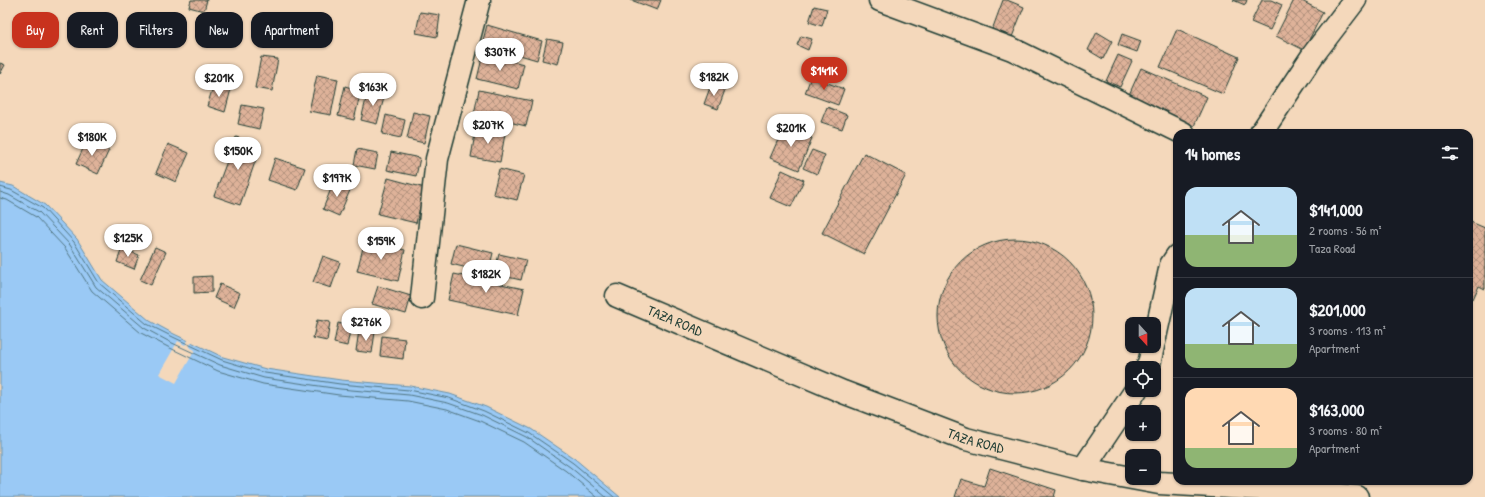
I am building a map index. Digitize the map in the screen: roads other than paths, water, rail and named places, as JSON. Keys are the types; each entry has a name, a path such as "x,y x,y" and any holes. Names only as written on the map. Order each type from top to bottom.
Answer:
{"street":[{"path":"422,298 437,160 479,0"},
{"path":"880,0 1012,49 1175,129"},
{"path":"1264,129 1313,55 1355,0"},
{"path":"1159,317 1170,265 1173,261"},
{"name":"TAZA ROAD","path":"617,296 843,392 956,436 1083,469 1159,483 1173,484"},
{"path":"1083,469 1131,397"},
{"name":"TAZA ROAD","path":"1194,485 1315,492 1357,497"}],"water":[{"path":"0,183 13,186 45,205 77,239 102,280 150,321 174,334 223,357 266,369 341,380 410,386 450,394 486,407 531,429 575,459 620,497 0,497"}]}
